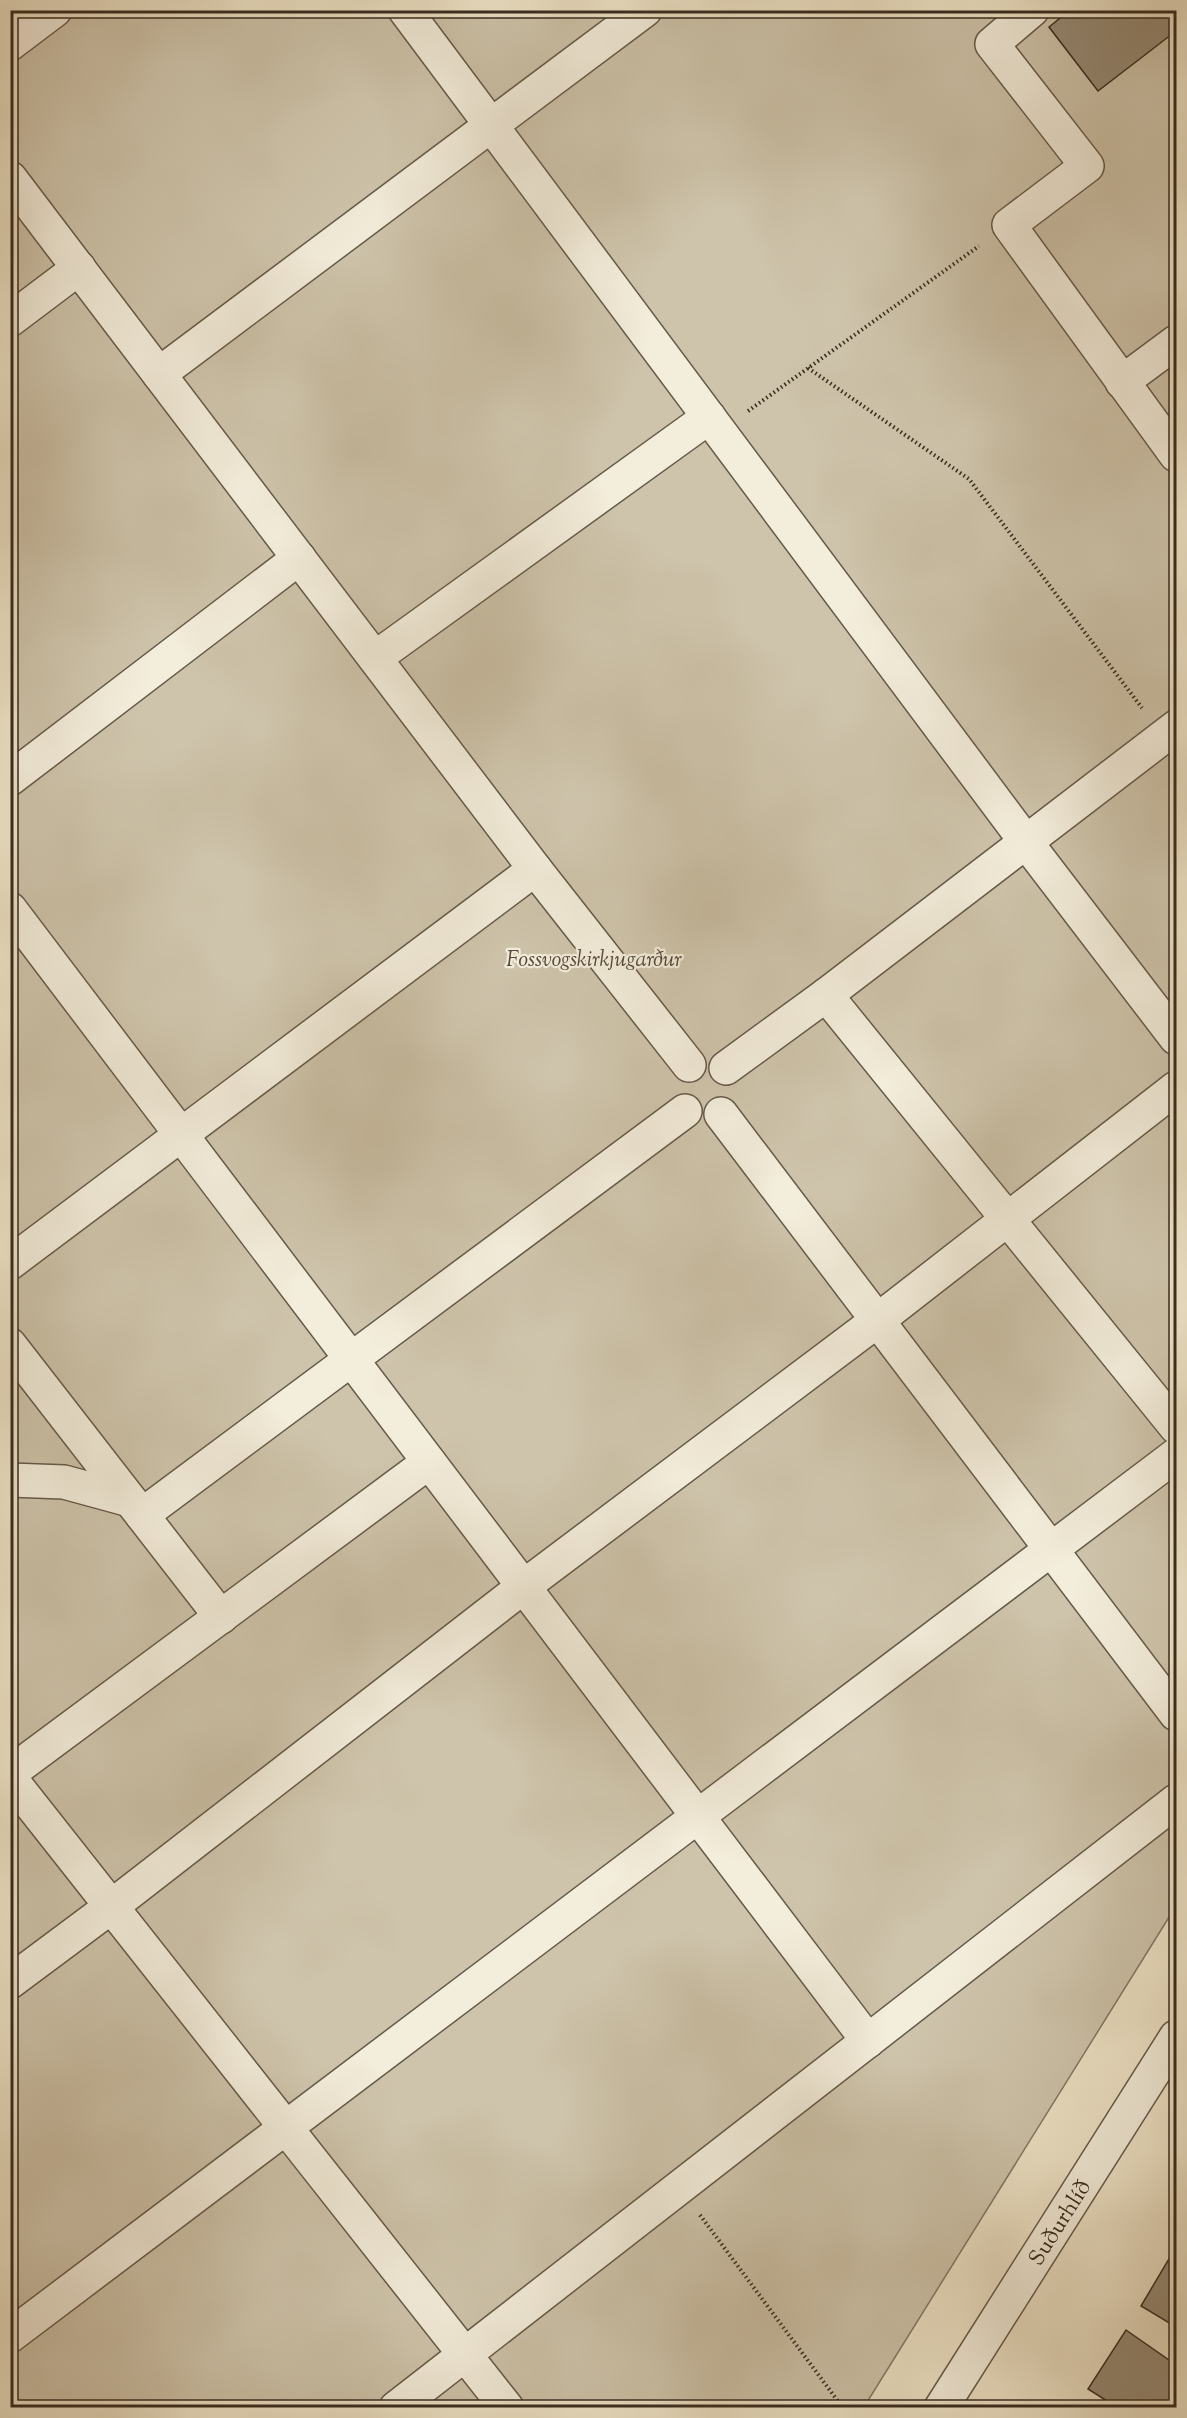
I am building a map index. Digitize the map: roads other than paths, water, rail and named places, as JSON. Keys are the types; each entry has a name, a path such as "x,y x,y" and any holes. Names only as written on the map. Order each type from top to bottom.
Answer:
{"street":[{"path":"10,44 55,10"},
{"path":"405,10 1026,842 1176,1038"},
{"path":"159,374 645,10"},
{"path":"1032,10 992,44 1087,166 1009,225 1176,455"},
{"path":"10,178 535,869 689,1065"},
{"path":"10,320 79,268"},
{"path":"1122,382 1176,342"},
{"path":"375,658 714,424"},
{"path":"10,779 299,558"},
{"path":"726,1068 826,995 1170,732"},
{"path":"10,1263 535,869"},
{"path":"10,909 868,2041"},
{"path":"826,995 1176,1427"},
{"path":"701,1060 714,1061 726,1068 735,1092 731,1104 721,1114 709,1119 696,1118 685,1111 677,1100 676,1087 680,1074 689,1065 701,1060"},
{"path":"10,1982 112,1906 524,1587 878,1320 1176,1089"},
{"path":"136,1507 351,1359 685,1111"},
{"path":"721,1114 1176,1714"},
{"path":"10,1345 221,1617"},
{"path":"10,2336 1176,1455"},
{"path":"10,1773 429,1462"},
{"path":"10,1480 64,1482 98,1489 136,1507"},
{"path":"10,1778 507,2408"},
{"path":"396,2408 1176,1801"},
{"name":"Suðurhlíð","path":"941,2408 1174,2046"}],"park label":[{"name":"Fossvogskirkjugarður","path":"594,958"}]}
